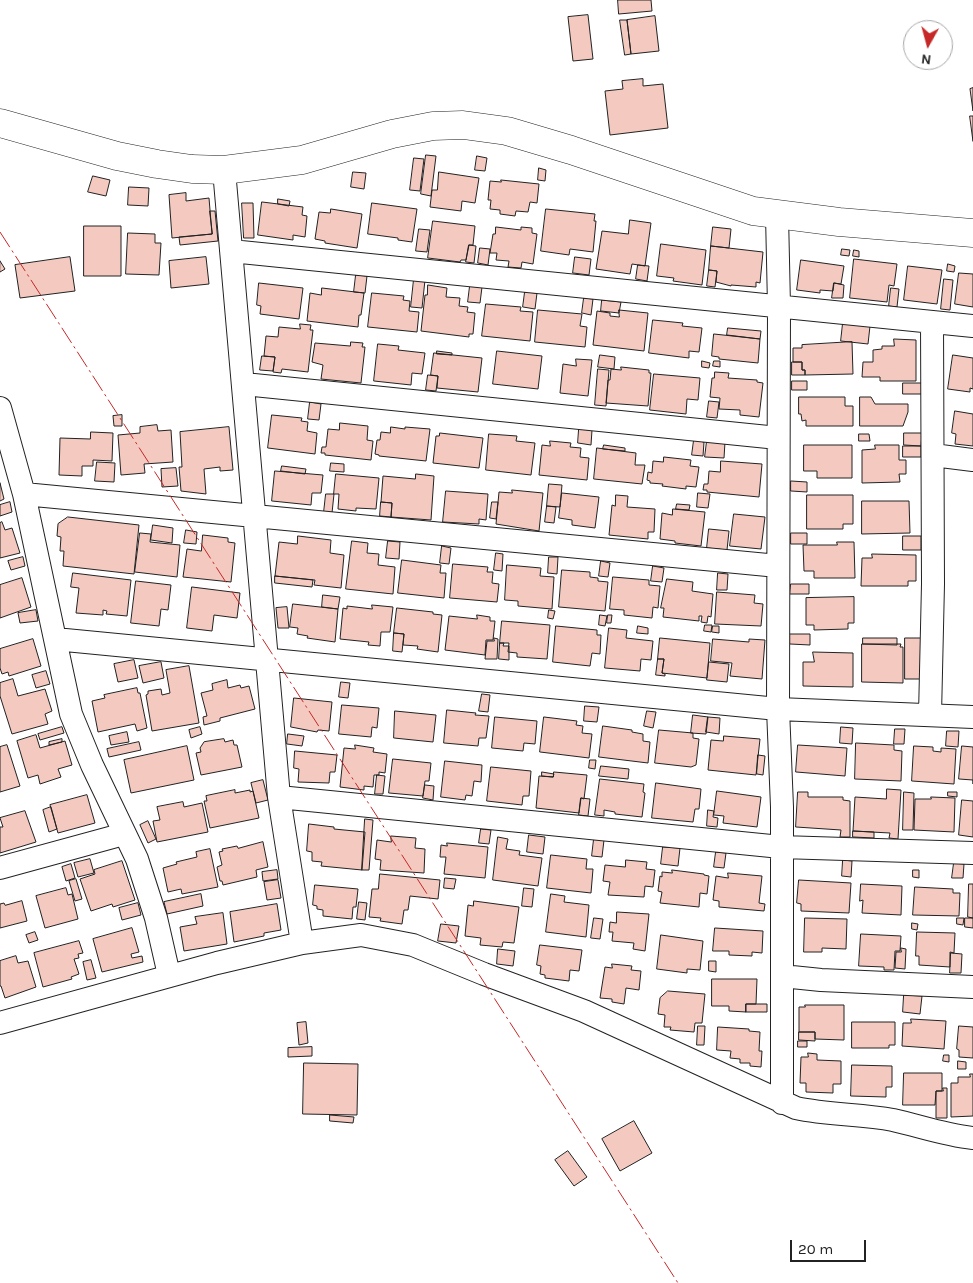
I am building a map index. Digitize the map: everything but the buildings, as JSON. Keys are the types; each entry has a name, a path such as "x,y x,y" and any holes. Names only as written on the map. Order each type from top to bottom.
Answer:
{"street":[{"path":"0,123 117,156 184,168 224,170 302,160 356,146 392,134 432,126 463,125 507,131 571,150 753,211 777,215 973,233"},
{"path":"224,170 279,796 302,943"},
{"path":"777,215 779,306 778,709 782,798 782,1102"},
{"path":"232,251 973,326"},
{"path":"930,715 933,584 932,322"},
{"path":"244,384 778,438"},
{"path":"0,408 24,494 71,714 92,765 137,859 156,918 169,975"},
{"path":"933,455 973,460"},
{"path":"24,494 778,566"},
{"path":"55,639 778,709 973,717"},
{"path":"279,796 781,847 973,853"},
{"path":"0,868 124,834"},
{"path":"0,1023 169,975 302,943 361,935 413,944 484,974 584,1011 796,1108 818,1113 891,1120 944,1134 973,1138"},
{"path":"782,976 821,980 973,987"}],"power":[{"path":"0,232 678,1283"}]}
